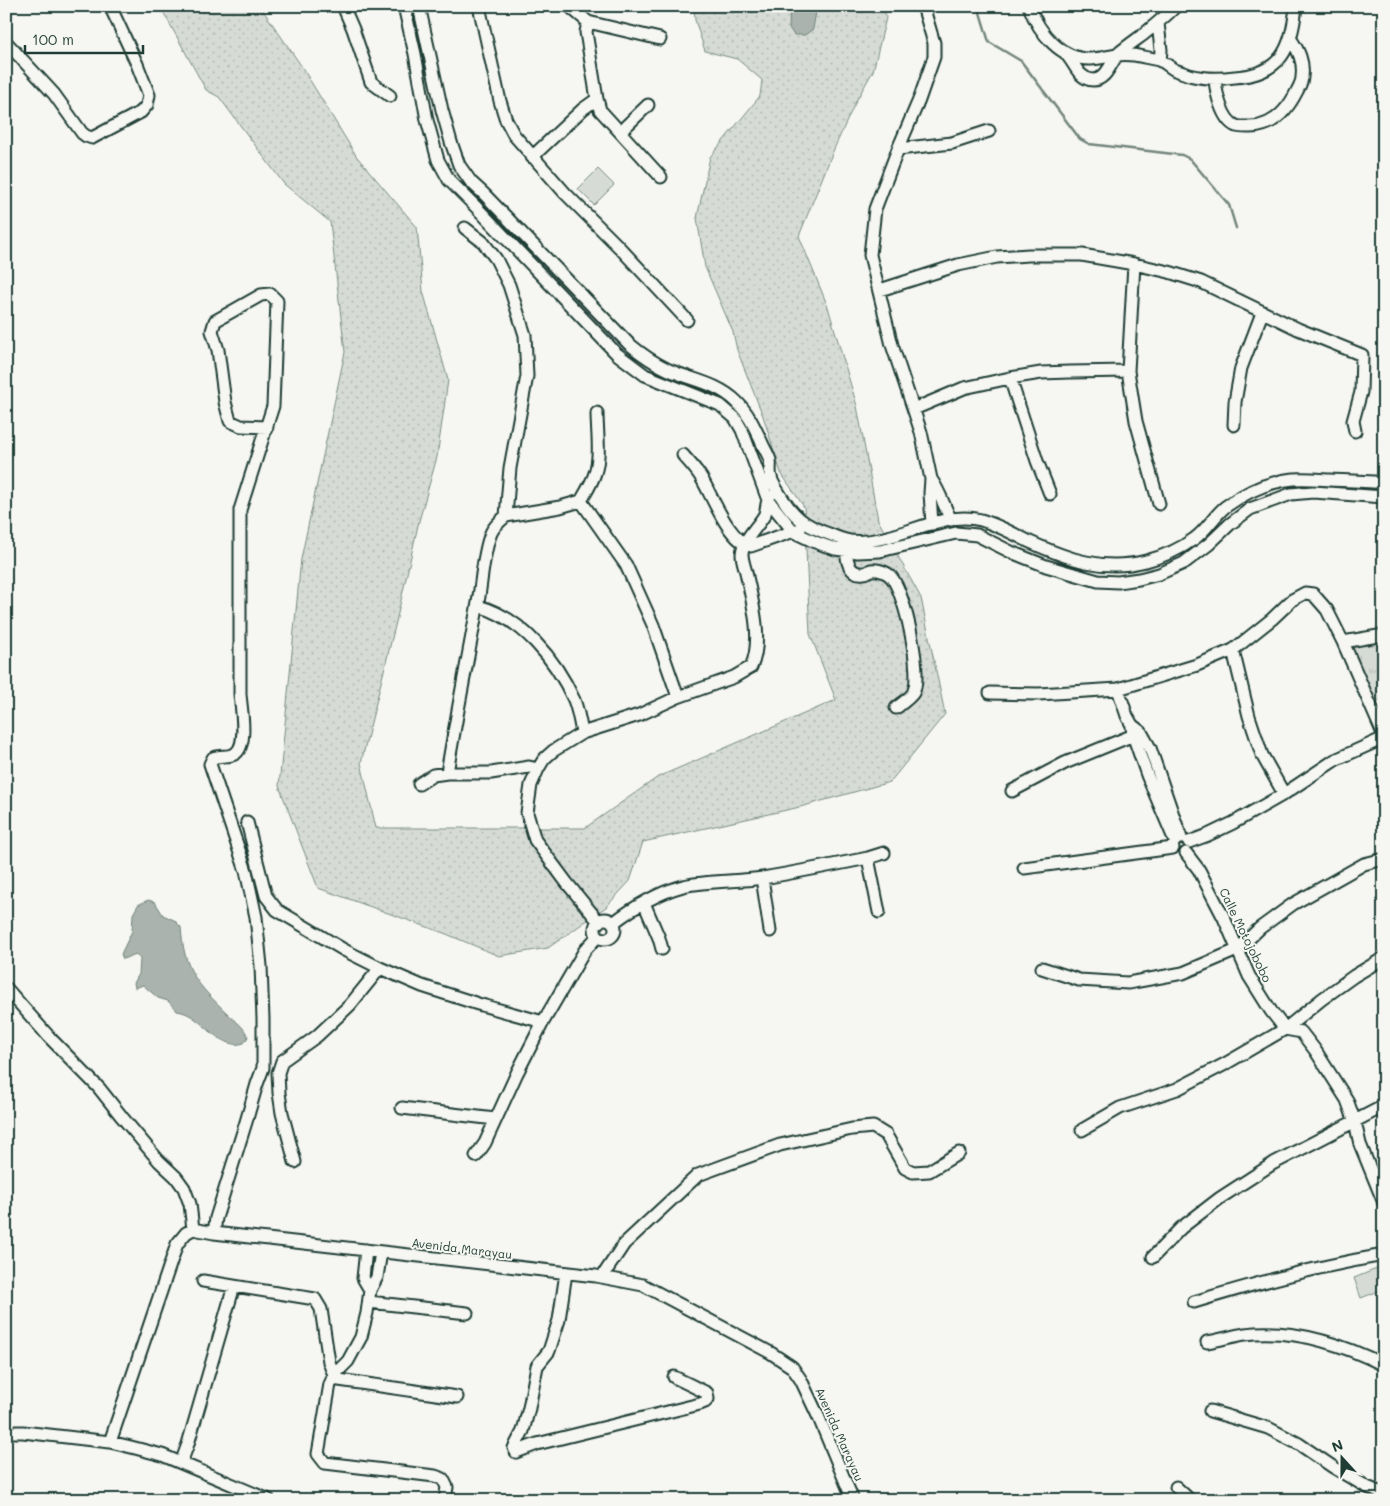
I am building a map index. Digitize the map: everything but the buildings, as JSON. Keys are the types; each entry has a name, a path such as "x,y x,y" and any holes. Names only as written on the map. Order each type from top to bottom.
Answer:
{"street":[{"path":"6,42 54,94 82,133 92,138 141,112 147,105 149,96 110,6"},
{"path":"343,6 371,82 390,96"},
{"path":"404,6 427,120 438,160 449,180 617,354 645,375 720,405 735,418 742,430 768,500 794,532 814,542 835,549 858,552 880,551 956,533 968,533 1078,577 1118,582 1159,574 1184,563 1210,544 1230,524 1250,509 1291,494 1313,492 1384,496"},
{"path":"419,6 451,142 459,165 471,182 623,338 639,352 670,370 716,387 745,411 754,424 770,460 770,477 787,506 808,526 842,539 865,541 907,532 932,524 970,518 1003,528 1045,548 1083,562 1095,565 1116,565 1145,562 1168,554 1195,538 1224,508 1234,501 1278,481 1302,479 1384,483"},
{"path":"479,6 500,101 506,120 514,135 565,193 619,247 687,320"},
{"path":"569,6 588,22 660,39"},
{"path":"923,6 934,43 934,57 919,100 875,208 870,255 892,345 914,409 932,479 940,492 951,520"},
{"path":"1029,6 1036,24 1044,35 1071,59 1078,73 1094,80 1102,77 1109,70 1117,55 1158,23 1176,6"},
{"path":"1066,54 1090,60 1117,55 1138,56 1160,60 1174,69 1191,75 1215,79 1260,74 1274,65 1283,54 1295,20 1296,6"},
{"path":"588,22 586,32 600,110 661,177"},
{"path":"1158,23 1161,50 1160,60"},
{"path":"409,28 423,24"},
{"path":"1215,79 1220,105 1228,119 1237,126 1251,127 1266,124 1281,115 1290,106 1302,80 1301,55 1290,38"},
{"path":"532,157 583,109 597,99"},
{"path":"621,131 648,105"},
{"path":"898,148 952,143 989,131"},
{"path":"465,228 483,242 496,258 510,285 525,335 527,376 510,468 506,516"},
{"path":"880,290 958,265 997,257 1029,255 1082,256 1134,264 1169,272 1201,282 1298,330 1362,355 1361,392 1353,421 1356,431"},
{"path":"1134,264 1128,371 1136,421 1159,504"},
{"path":"552,286 563,276"},
{"path":"214,1233 216,1218 256,1084 263,1068 261,966 256,918 246,871 210,764 213,758 230,756 237,753 241,746 243,723 240,694 240,510 267,427 273,406 277,301 270,294 261,295 215,321 212,331 218,350 225,402 230,421 241,426 267,427"},
{"path":"1234,425 1235,402 1241,368 1262,313"},
{"path":"914,409 964,388 1010,378 1040,373 1128,371"},
{"path":"1010,378 1037,461 1050,494"},
{"path":"447,773 491,532 497,523 506,516 580,502 590,486 596,471 598,458 597,412"},
{"path":"683,455 701,478 729,528 745,545 751,546 808,526"},
{"path":"932,479 930,494 932,524"},
{"path":"1328,494 1330,480"},
{"path":"599,922 567,884 535,840 527,813 531,785 544,759 553,751 582,733 638,715 678,697 734,677 751,667 757,650 756,632 753,606 742,554 745,545 765,513 768,500 777,489"},
{"path":"580,502 626,565 653,625 678,697"},
{"path":"1019,555 1029,541"},
{"path":"1040,563 1045,554 1045,548"},
{"path":"847,550 848,566 854,572 882,571 892,576 907,615 916,664 916,681 913,693 896,708"},
{"path":"990,693 1039,694 1118,689 1197,665 1233,650 1272,619 1292,600 1305,593 1314,594 1327,610 1384,737 1335,760 1284,794 1224,827 1181,845 1024,868"},
{"path":"478,606 490,609 511,621 545,652 560,674 574,702 582,733"},
{"path":"1342,642 1384,635"},
{"path":"1233,650 1249,716 1262,755 1284,794"},
{"name":"Calle Motojobobo","path":"1118,689 1127,716 1135,731 1150,748 1181,845 1198,870 1234,938 1237,950 1249,976 1271,1011 1285,1029 1300,1032 1315,1050 1347,1100 1360,1144 1384,1203"},
{"path":"1012,791 1065,762 1135,731"},
{"path":"418,784 433,775 447,773 491,773 529,767 538,769"},
{"path":"247,822 266,896 277,910 344,950 422,986 543,1022"},
{"path":"613,923 628,911 656,896 683,886 762,878 868,858 884,853"},
{"path":"868,858 879,912"},
{"path":"1042,968 1079,980 1128,982 1183,973 1237,950 1260,928 1293,904 1364,864 1384,859"},
{"path":"762,878 770,931"},
{"path":"644,903 660,938 662,949"},
{"path":"606,920 613,923 615,930 612,937 604,939 598,936 595,929 599,922 606,920"},
{"path":"476,1156 485,1142 543,1022 585,950 598,936"},
{"path":"1082,1130 1120,1108 1177,1089 1225,1064 1285,1029 1354,976 1384,958"},
{"path":"295,1162 279,1094 278,1073 282,1061 317,1036 350,1005 380,968"},
{"path":"6,988 50,1038 99,1088 159,1161 176,1177 184,1188 190,1204 193,1229 186,1233 177,1244 110,1442"},
{"path":"1153,1257 1181,1228 1220,1198 1274,1163 1384,1106"},
{"path":"402,1108 495,1119"},
{"path":"602,1278 624,1244 698,1175 780,1145 852,1129 873,1127 886,1135 905,1168 913,1172 929,1171 958,1153"},
{"name":"Avenida Marayau","path":"193,1229 214,1233 566,1273 643,1285 782,1359 792,1367 808,1393 854,1500"},
{"path":"366,1250 363,1278 370,1290"},
{"path":"381,1252 377,1278 370,1290 361,1337 348,1360 334,1376 330,1384 318,1454 325,1463 435,1476 446,1482 447,1493 444,1500"},
{"path":"1194,1302 1251,1284 1349,1261 1384,1255"},
{"path":"566,1273 559,1320 550,1351 537,1366 523,1431 514,1448 516,1452 537,1444 700,1404 708,1399 707,1393 674,1377"},
{"path":"203,1281 315,1299 321,1309 334,1376"},
{"path":"181,1463 234,1286"},
{"path":"369,1302 467,1314"},
{"path":"1207,1342 1246,1334 1293,1335 1339,1345 1384,1365"},
{"path":"334,1376 457,1397"},
{"path":"1210,1411 1268,1428 1299,1444 1332,1467 1367,1487 1384,1494"},
{"path":"523,1431 526,1439 537,1444"},
{"path":"6,1432 23,1432 110,1442 162,1455 269,1500"},
{"path":"1176,1487 1190,1500"}],"green space":[{"path":"160,6 260,6 300,64 357,157 417,227 423,291 448,380 437,457 419,521 361,763 376,828 585,828 658,777 836,700 810,634 804,507 781,473 763,416 737,350 733,332 705,267 697,218 710,157 760,96 762,80 737,59 705,51 695,20 694,6 884,6 886,18 873,71 855,103 834,149 799,236 828,307 857,406 878,520 921,598 945,714 890,782 800,807 643,842 630,881 606,907 548,948 499,956 444,933 318,888 279,786 301,559 345,352 330,222 284,184 219,97 206,90"},
{"path":"598,169 614,185 594,205 578,189"},
{"path":"1384,639 1383,699 1376,702 1350,646"},
{"path":"1384,1266 1384,1289 1361,1298 1354,1278"}],"shaded area":[{"path":"790,6 817,6 813,29 805,35 794,35 789,28"},
{"path":"148,900 155,902 163,915 174,920 181,927 185,955 194,976 208,994 240,1024 248,1037 244,1043 225,1042 192,1017 177,1011 168,1001 158,998 143,985 135,988 134,983 139,974 140,959 136,954 123,959 121,954 132,931 133,914 138,905"}],"waterway":[{"path":"978,6 989,42 1021,61 1080,139 1089,144 1182,155 1190,159 1229,205 1236,228"}]}
